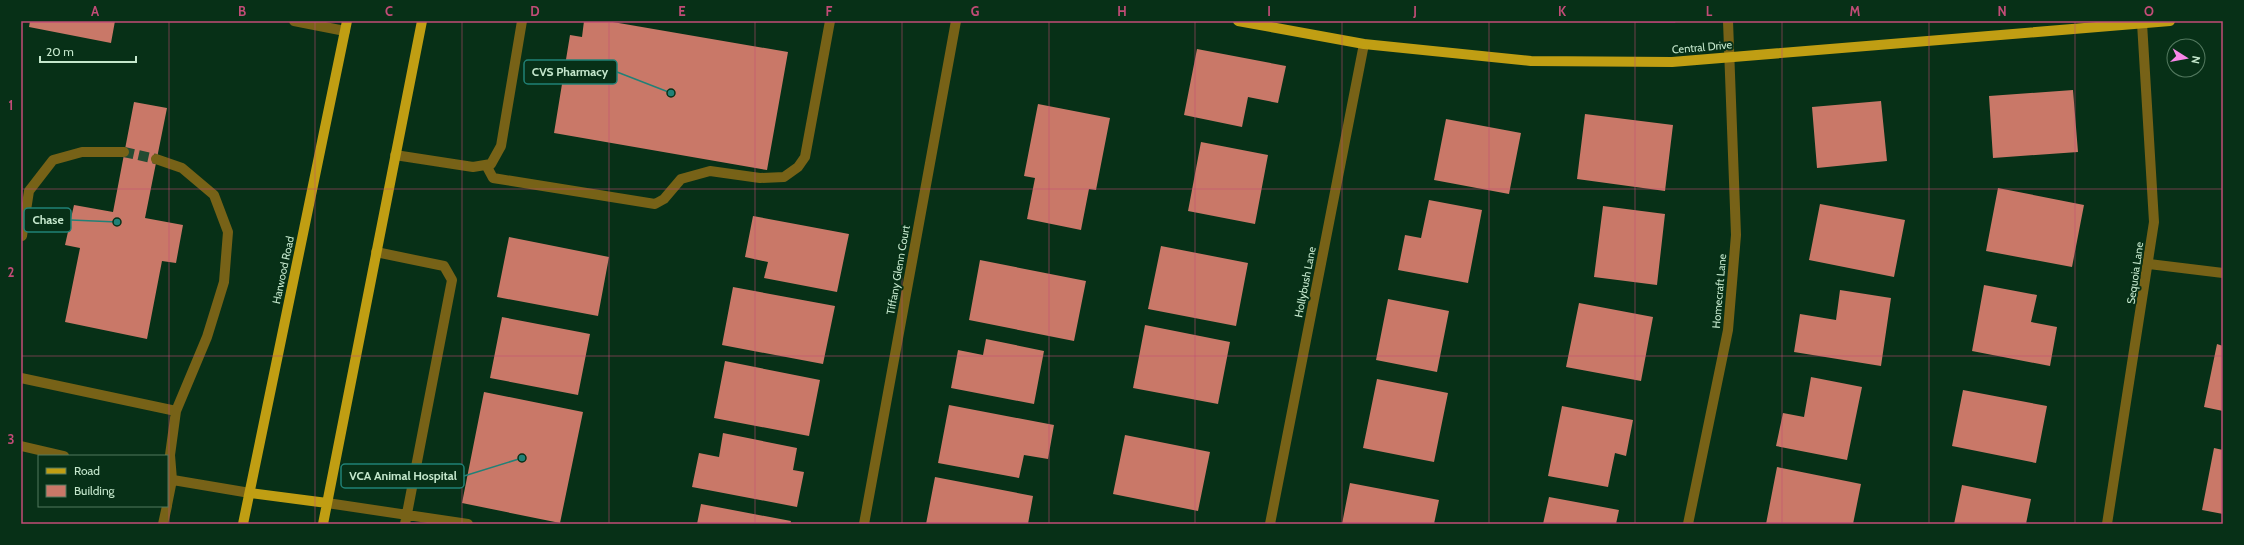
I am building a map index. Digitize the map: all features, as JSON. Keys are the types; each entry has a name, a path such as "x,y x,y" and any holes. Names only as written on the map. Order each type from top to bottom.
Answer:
{"main road":[{"name":"Harwood Road","path":"243,524 347,21"},
{"path":"323,524 422,21"},
{"name":"Central Drive","path":"1238,21 1364,44 1530,61 1672,62 1728,56 2170,21"},
{"path":"250,493 327,503"}],"street":[{"path":"294,21 345,31"},
{"path":"395,155 466,166 491,164 501,146 522,21"},
{"path":"486,165 493,178 655,204 664,199 681,179 710,171 760,178 784,176 798,167 805,156 830,21"},
{"name":"Tiffany Glenn Court","path":"864,524 956,21"},
{"name":"Homecraft Lane","path":"1688,524 1729,322 1736,235 1728,56 1728,21"},
{"name":"Sequoia Lane","path":"2107,524 2149,264 2154,222 2142,23"},
{"name":"Hollybush Lane","path":"1270,524 1364,44"},
{"path":"21,237 29,191 52,160 82,152 124,152"},
{"path":"156,159 182,168 214,195 228,232 224,282 207,337 176,411 170,455 168,497"},
{"path":"376,252 444,266 452,280 406,519"},
{"path":"2149,264 2223,273"},
{"path":"21,378 176,411"},
{"path":"21,446 60,455"},
{"path":"170,479 250,493"},
{"path":"327,503 406,519 468,524"},
{"path":"163,524 167,507"}],"shaded area":[{"path":"1515,21 1676,21 1675,23"}],"building":[{"path":"30,21 115,21 111,43 29,27"},
{"path":"584,21 607,21 788,52 767,170 554,133 570,35 582,37"},
{"path":"1197,49 1286,66 1278,103 1248,97 1242,127 1184,115"},
{"path":"2073,90 2078,152 1993,158 1989,96"},
{"path":"1881,101 1887,161 1817,168 1812,107"},
{"path":"134,102 167,108 145,218 183,225 176,263 162,261 147,339 65,322 80,248 65,245 74,205 113,212"},
{"path":"1038,104 1110,118 1096,190 1089,189 1081,230 1027,219 1035,178 1024,176"},
{"path":"1585,114 1673,125 1665,191 1577,179"},
{"path":"1446,119 1521,133 1509,194 1434,180"},
{"path":"1201,142 1268,155 1255,224 1188,211"},
{"path":"1998,188 2084,205 2072,267 1986,251"},
{"path":"1429,200 1482,210 1468,283 1398,270 1405,235 1421,238"},
{"path":"1820,204 1905,220 1894,277 1809,260"},
{"path":"1603,206 1665,214 1657,285 1594,277"},
{"path":"753,216 849,234 837,292 764,278 768,262 745,257"},
{"path":"509,237 609,257 598,316 497,297"},
{"path":"1161,246 1248,263 1236,326 1148,309"},
{"path":"980,260 1086,281 1074,341 969,320"},
{"path":"1984,285 2037,295 2031,322 2057,327 2050,366 1972,351"},
{"path":"733,287 835,306 823,364 722,345"},
{"path":"1840,290 1891,298 1881,366 1794,352 1800,314 1836,320"},
{"path":"1388,299 1449,311 1437,372 1376,360"},
{"path":"1579,303 1653,317 1641,381 1566,367"},
{"path":"502,317 590,334 578,395 490,378"},
{"path":"1145,325 1230,342 1218,404 1133,388"},
{"path":"986,339 1044,351 1034,404 951,388 958,350 983,355"},
{"path":"2217,344 2223,346 2223,411 2204,407"},
{"path":"725,361 820,380 809,436 714,418"},
{"path":"1811,377 1862,387 1847,460 1776,446 1783,413 1804,417"},
{"path":"1377,379 1448,393 1434,462 1363,448"},
{"path":"1963,390 2047,406 2036,463 1952,446"},
{"path":"484,392 583,412 560,523 462,503"},
{"path":"949,405 1054,425 1048,459 1024,455 1019,478 938,463"},
{"path":"1562,406 1633,420 1626,456 1615,453 1608,487 1548,476"},
{"path":"723,433 797,448 793,470 804,472 797,507 692,487 699,453 719,457"},
{"path":"1125,435 1210,452 1198,511 1113,494"},
{"path":"2214,448 2223,450 2223,514 2202,510"},
{"path":"1777,467 1861,484 1853,524 1766,524"},
{"path":"935,477 1033,496 1028,524 926,524"},
{"path":"1350,483 1439,500 1434,524 1342,524"},
{"path":"1962,485 2031,499 2026,524 1954,524"},
{"path":"1549,497 1619,510 1616,524 1543,524"},
{"path":"701,504 791,521 790,524 697,524"}],"tunnel":[{"path":"124,152 156,159"}],"place":[{"name":"CVS Pharmacy","path":"671,93"},
{"name":"Chase","path":"117,222"},
{"name":"VCA Animal Hospital","path":"522,458"}]}
